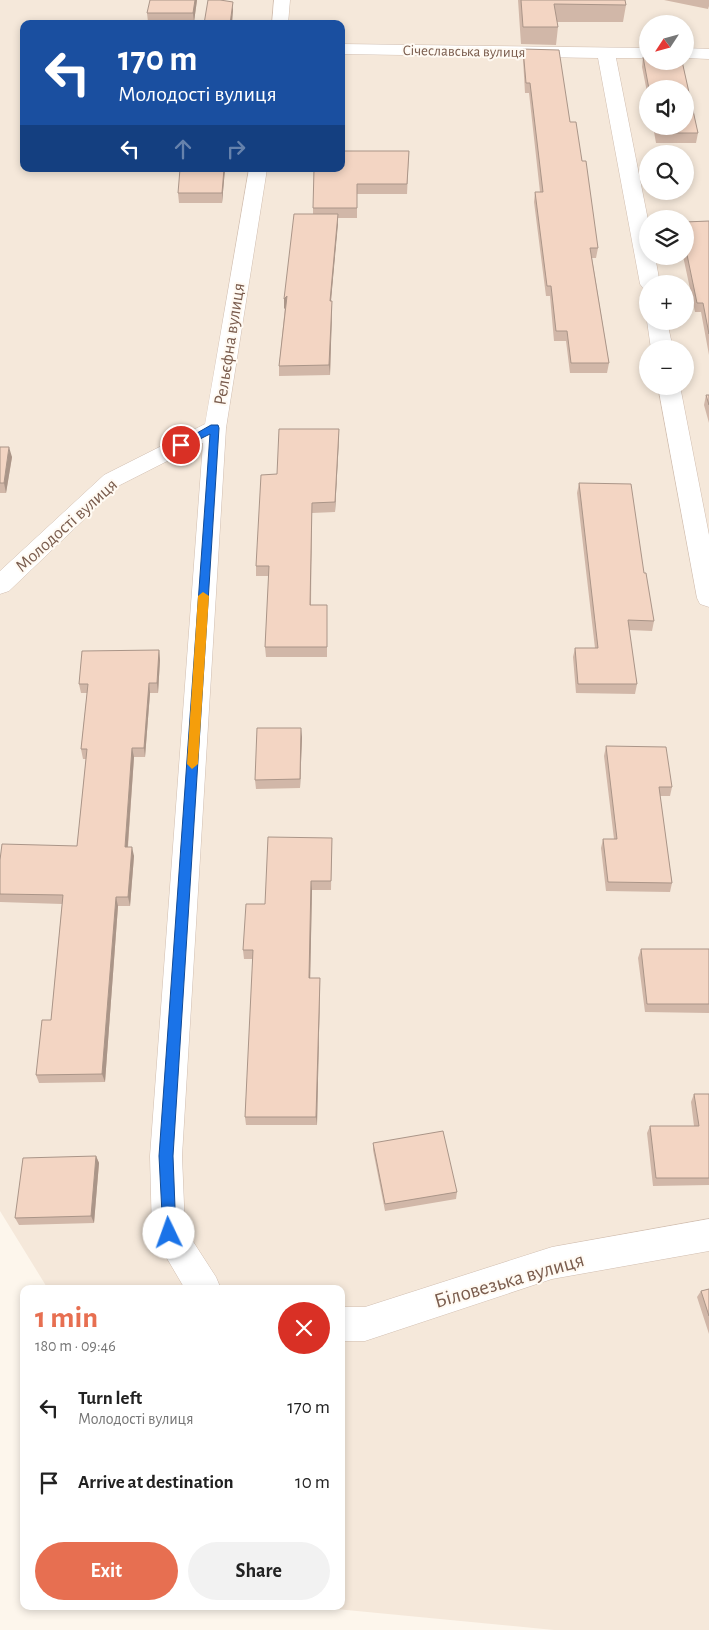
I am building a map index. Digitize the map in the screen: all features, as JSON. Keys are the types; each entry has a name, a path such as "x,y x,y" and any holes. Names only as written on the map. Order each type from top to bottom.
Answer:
{"street":[{"path":"280,20 282,0"},
{"name":"Січеславська вулиця","path":"345,49 639,53"},
{"path":"606,52 648,275"},
{"path":"694,53 709,54"},
{"name":"Рельєфна вулиця","path":"202,1285 169,1233 166,1156 215,428 258,172"},
{"path":"671,395 709,598"},
{"name":"Молодості вулиця","path":"0,585 112,480 215,428"},
{"name":"Біловезька вулиця","path":"345,1324 366,1324 552,1263 709,1235"}],"shaded area":[{"path":"0,0 709,0 709,1630 554,1630 345,1610 345,1285 46,1285 0,1211"}],"building":[{"path":"150,0 195,0 193,13 147,13"},
{"path":"208,0 233,2 231,20 205,20"},
{"path":"521,0 625,0 626,5 554,4 558,27 523,27"},
{"path":"523,49 559,50 570,122 576,122 582,161 586,161 598,248 590,248 609,363 571,363 567,331 556,331 551,286 547,286 535,192 543,192 530,83 526,83"},
{"path":"645,70 684,70 686,80 647,80"},
{"path":"694,115 698,133 694,133"},
{"path":"345,151 409,151 407,184 357,184 357,208 313,208 314,172 345,172"},
{"path":"180,172 224,172 222,193 178,193"},
{"path":"294,214 338,214 330,301 332,301 329,365 279,366 287,296 284,299"},
{"path":"709,221 709,334 703,303 697,303 694,275 691,275 689,265 694,265 694,222"},
{"path":"279,429 339,429 335,502 312,503 310,605 327,605 327,647 265,647 269,566 256,566 261,475 277,474"},
{"path":"0,447 9,447 4,483 0,483"},
{"path":"579,483 631,484 644,573 646,573 654,621 628,620 637,684 578,684 575,648 598,648"},
{"path":"159,650 157,683 149,683 144,748 132,748 125,847 132,847 128,897 116,897 102,1074 36,1075 42,1020 51,1020 63,895 0,894 2,844 77,846 87,749 81,749 88,684 79,684 82,651"},
{"path":"257,728 301,728 300,779 255,780"},
{"path":"606,746 666,747 672,787 659,787 672,883 608,882 603,839 617,839"},
{"path":"268,837 332,838 331,881 311,881 309,978 320,978 316,1117 245,1117 253,950 243,950 246,904 265,904"},
{"path":"641,949 709,949 709,1004 647,1004"},
{"path":"694,1094 709,1094 709,1178 656,1178 650,1126 699,1126"},
{"path":"443,1131 457,1192 385,1204 373,1143"},
{"path":"96,1156 91,1216 15,1218 23,1158"},
{"path":"709,1289 709,1316 701,1291"}],"slow traffic":[{"path":"192,764 203,596"}],"route":[{"path":"169,1233 166,1156 215,428 181,445"}]}
